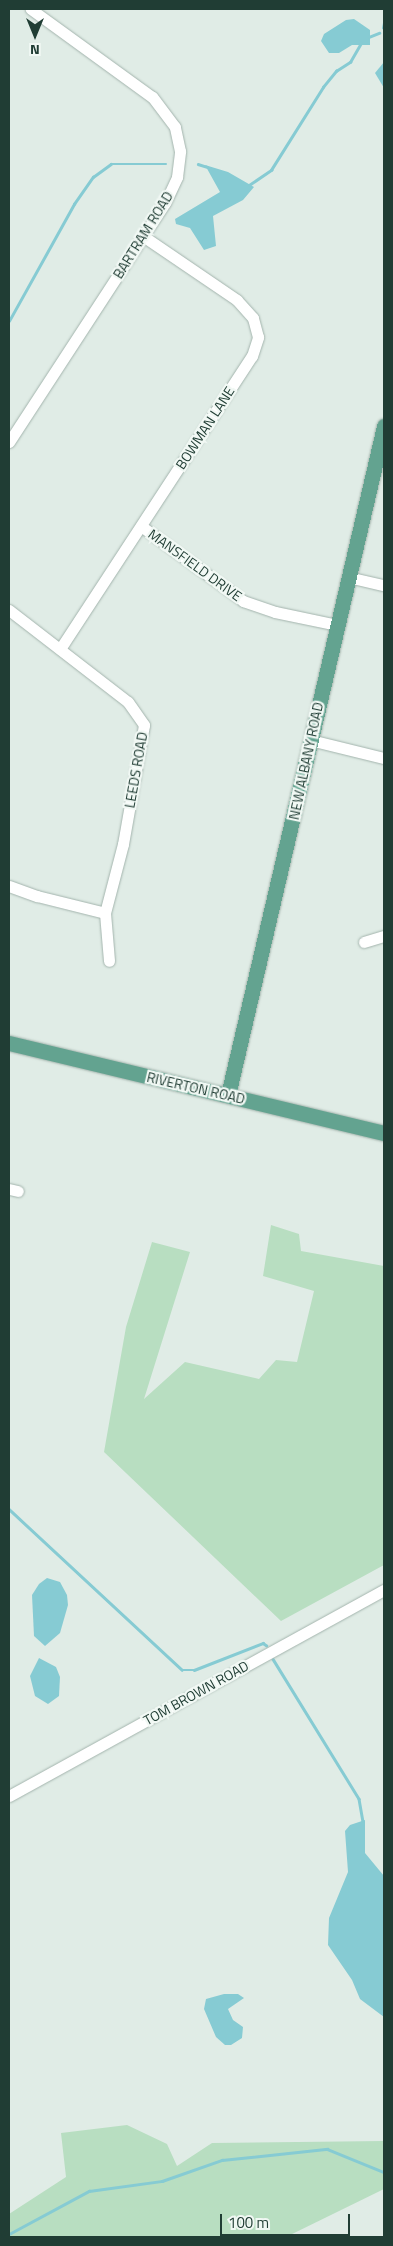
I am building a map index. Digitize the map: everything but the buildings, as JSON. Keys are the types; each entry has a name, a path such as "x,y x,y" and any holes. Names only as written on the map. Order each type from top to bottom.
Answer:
{"main road":[{"name":"NEW ALBANY ROAD","path":"228,1095 336,625 384,426"},
{"name":"RIVERTON ROAD","path":"9,1043 384,1133"}],"street":[{"name":"BARTRAM ROAD","path":"9,442 144,236 177,177 180,151 175,127 152,98 31,9"},
{"name":"BOWMAN LANE","path":"60,649 252,356 258,337 253,318 237,300 144,236"},
{"name":"MANSFIELD DRIVE","path":"141,526 243,601 275,612 336,625"},
{"path":"348,577 384,585"},
{"name":"LEEDS ROAD","path":"9,610 128,702 144,725 123,844 105,912 109,961"},
{"path":"310,740 384,758"},
{"path":"9,886 37,896 105,912"},
{"path":"364,942 384,936"},
{"name":"TOM BROWN ROAD","path":"9,1796 384,1590"}],"green space":[{"path":"271,1225 299,1234 301,1251 384,1266 384,1565 281,1621 104,1452 126,1327 152,1242 190,1252 144,1399 185,1362 259,1379 276,1360 297,1362 314,1291 263,1276"},
{"path":"127,2125 167,2144 177,2166 212,2143 384,2141 384,2189 286,2237 9,2237 9,2214 66,2177 61,2133"}],"water":[{"path":"354,19 370,30 370,45 352,45 339,53 329,53 321,41 324,34 346,20"},
{"path":"384,62 384,88 375,73"},
{"path":"205,165 228,172 254,187 243,200 213,216 216,246 204,250 190,228 176,224 175,219 220,192"},
{"path":"47,1578 60,1582 67,1595 68,1605 60,1633 45,1646 34,1636 32,1595 39,1584"},
{"path":"39,1658 56,1667 60,1677 59,1696 48,1704 35,1696 30,1676"},
{"path":"365,1820 365,1853 384,1876 384,2017 360,1999 352,1980 328,1945 329,1918 348,1872 345,1831 350,1825"},
{"path":"224,1994 238,1994 244,1998 228,2009 233,2020 243,2027 242,2038 231,2045 225,2045 216,2037 204,2009 206,1999"}],"waterway":[{"path":"383,28 384,23"},
{"path":"369,37 379,33"},
{"path":"249,185 271,170 323,87 336,71 350,62 361,43"},
{"path":"9,321 74,204 93,177 111,164 166,164"},
{"path":"198,164 207,167"},
{"path":"9,1509 182,1670 194,1670 263,1643 266,1645"},
{"path":"273,1659 359,1799 363,1821"},
{"path":"9,2234 89,2191 162,2181 222,2160 327,2149 384,2172"}]}
